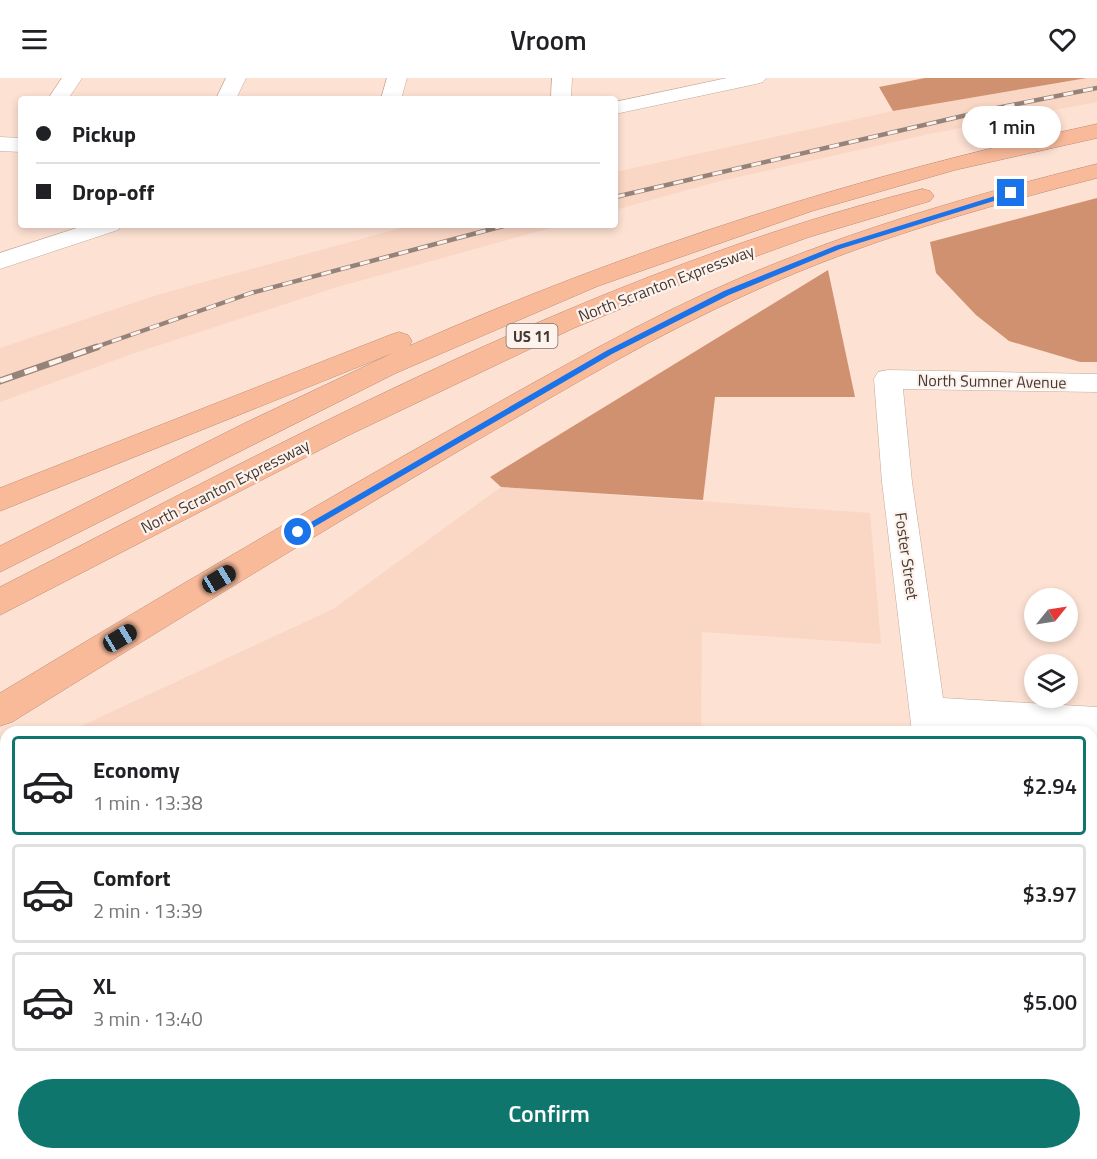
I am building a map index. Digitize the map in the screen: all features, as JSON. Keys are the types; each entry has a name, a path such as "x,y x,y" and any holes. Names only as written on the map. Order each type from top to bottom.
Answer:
{"highway":[{"name":"North Scranton Expressway","path":"0,560 413,356 516,310 701,238 883,182 1097,131"},
{"name":"North Scranton Expressway","path":"0,602 436,379 631,294 723,259 873,210 1097,154"},
{"path":"0,711 397,473 667,322 783,268 837,247 952,209 1097,171"},
{"path":"0,500 378,349 701,238"}],"street":[{"path":"60,96 72,78"},
{"path":"227,96 236,78"},
{"path":"392,96 397,78"},
{"path":"561,96 562,78"},
{"path":"618,107 717,81 756,78"},
{"path":"0,144 18,145"},
{"path":"0,261 101,228"},
{"name":"North Sumner Avenue","path":"888,378 1097,383"},
{"name":"Foster Street","path":"888,378 897,482 929,723"},
{"path":"929,723 1097,723"}],"shaded area":[{"path":"925,78 1087,78 893,111 879,87"},
{"path":"1097,78 1097,102 929,134 716,182 618,209 618,171 893,111"},
{"path":"1097,198 1097,362 1080,362 1009,341 976,315 936,273 930,242"},
{"path":"401,228 550,228 334,288 132,354 0,402 0,348 157,295"},
{"path":"828,270 855,397 715,397 703,500 501,487 490,477"},
{"path":"501,487 870,513 881,644 702,632 701,726 81,726 333,609"}],"railway":[{"path":"618,196 997,108 1097,88"},
{"path":"93,348 251,293 496,228"},
{"path":"0,381 97,347"}],"route":[{"path":"298,532 609,352 726,293 837,247 952,209 1011,193"}]}
